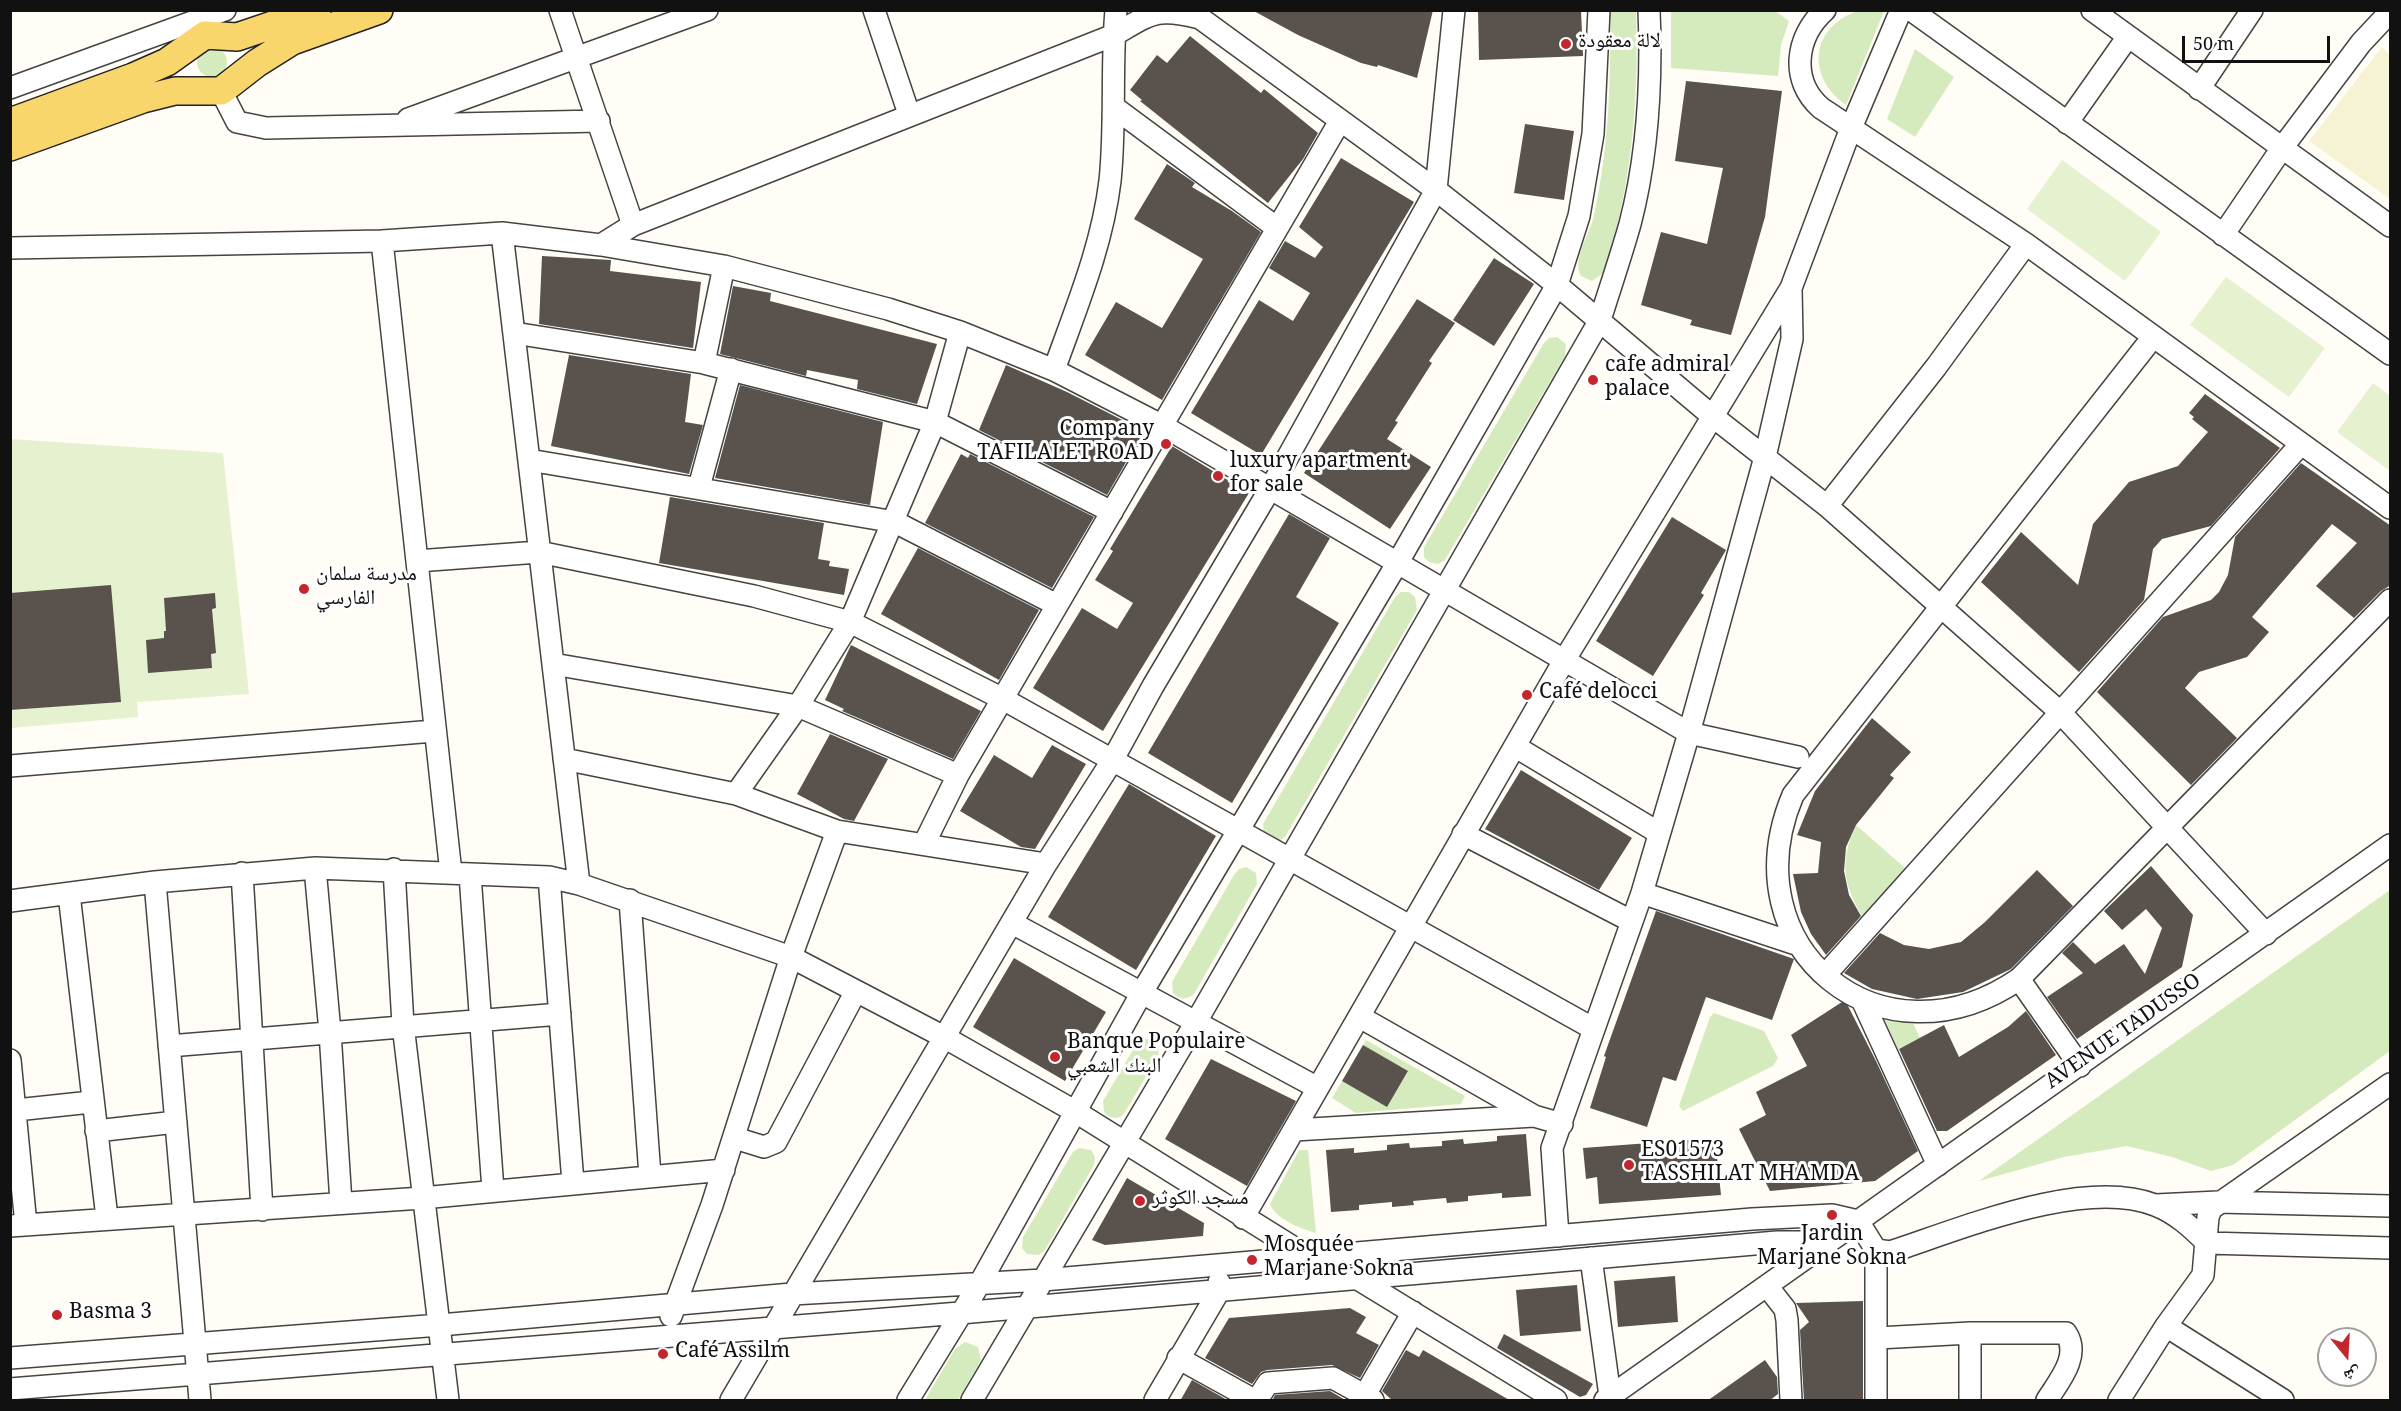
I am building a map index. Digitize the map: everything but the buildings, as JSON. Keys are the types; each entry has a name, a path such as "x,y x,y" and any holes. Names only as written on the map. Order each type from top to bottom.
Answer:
{"main road":[{"path":"192,32 205,36 225,28 317,10"},
{"path":"10,147 143,99 175,91 219,87 292,41 379,10"},
{"path":"219,87 239,73 241,58 225,28"},
{"path":"192,32 183,67 186,77 219,87"},
{"path":"10,122 134,77 167,62 192,32"}],"street":[{"path":"225,28 231,10"},
{"path":"560,10 633,225"},
{"path":"392,125 706,10"},
{"path":"874,10 909,114"},
{"path":"1053,370 1096,252 1110,183 1115,108 1116,10"},
{"path":"731,1401 776,1326 792,1293 1046,864 1112,761 1153,686 1270,489 1436,190 1454,10"},
{"path":"908,1401 980,1283 1141,994 1239,833 1557,285 1579,216 1593,134 1599,10"},
{"path":"972,1401 1042,1280 1126,1143 1600,320 1630,222 1646,139 1651,54 1649,10"},
{"path":"1243,1218 1565,659 1711,415 1791,288 1851,128 1901,10"},
{"path":"1911,10 2391,354"},
{"path":"2092,10 2127,38 2391,226"},
{"path":"601,245 633,225 909,114 1114,35 1153,13 1178,12 1200,18 1436,190 1557,285 1711,415 1827,506 2060,712 2168,825 2266,934"},
{"path":"2199,89 2249,12"},
{"path":"2223,235 2369,20 2391,12"},
{"path":"1813,14 1799,57 1801,78 1809,97 1851,128 2026,244 2391,508"},
{"path":"10,88 192,32"},
{"path":"2067,123 2127,38"},
{"path":"219,87 237,122 251,127 599,121"},
{"path":"1115,108 1277,228"},
{"path":"924,844 958,775 1340,121"},
{"path":"502,233 579,884"},
{"path":"10,248 382,241 502,233 601,245 724,266 888,309 960,332 1053,370 1163,426 1689,733 1798,757"},
{"path":"382,241 434,731 461,874 482,1019 493,1190"},
{"path":"1827,506 1936,367 2026,244"},
{"path":"704,363 724,266"},
{"path":"1558,1236 1552,1148 1642,893 1689,733 1764,457 1792,339 1791,288"},
{"path":"736,795 798,706 850,622 895,522 935,422 960,332"},
{"path":"514,333 704,363 935,422 1112,512"},
{"path":"2153,338 1942,607 1811,769 1793,795 1781,832 1776,877 1788,925 1799,945 1826,974 1863,1002 1901,1011 1932,1013 1968,1006 1996,995 2019,980 2168,825 2391,600"},
{"path":"699,487 731,369"},
{"path":"1826,974 2301,444"},
{"path":"529,460 895,522 1057,605"},
{"path":"417,561 540,552 754,596 850,622 1003,699 1288,861 1594,1029"},
{"path":"553,664 798,706 958,775"},
{"path":"10,766 434,731"},
{"path":"1516,747 1659,833"},
{"path":"564,759 736,795 837,831 1046,864"},
{"path":"662,1337 676,1305 724,1170 791,957 837,831"},
{"path":"1463,834 1631,921"},
{"name":"AVENUE TADUSSO","path":"1608,1398 2391,845"},
{"path":"315,868 330,1032 341,1203"},
{"path":"10,901 155,882 315,868 394,869 549,877 579,884 791,957 944,1037 1076,1113 1307,1256"},
{"path":"394,869 403,1025 448,1401"},
{"path":"242,873 254,1038 262,1210"},
{"path":"549,877 573,1183"},
{"path":"155,882 200,1401"},
{"path":"1642,893 1799,945"},
{"path":"69,894 91,1102 107,1218"},
{"path":"630,900 650,1176"},
{"path":"1012,923 1318,1088"},
{"path":"2019,980 2080,1066"},
{"path":"735,1138 764,1148 776,1142 856,991"},
{"path":"1863,1002 1938,1165"},
{"path":"169,1046 403,1025 560,1014"},
{"path":"1360,1017 1534,1116 1562,1124"},
{"path":"10,1059 16,1110 18,1225 422,1198 724,1170"},
{"path":"2119,1401 2166,1326 2203,1275 2208,1217 2218,1202 2391,1084"},
{"path":"16,1110 91,1102"},
{"path":"1294,1130 1534,1116"},
{"path":"96,1131 176,1122"},
{"path":"1876,1250 1890,1252 2019,1211 2055,1202 2092,1198 2129,1199 2156,1205 2218,1202 2391,1206"},
{"path":"2156,1205 2187,1224 2207,1243 2391,1248"},
{"path":"10,1358 440,1325 792,1293 1042,1280 1307,1256 1832,1215 1858,1221 1876,1250 1878,1338 1876,1401"},
{"path":"10,1389 960,1313 1777,1242 1828,1242"},
{"path":"1591,1258 1608,1398"},
{"path":"1155,1401 1219,1291 1219,1264"},
{"path":"1358,1279 1556,1401"},
{"path":"1767,1286 1785,1309 1791,1401"},
{"path":"1178,1358 1255,1401 1268,1383 1333,1378 1367,1399 1413,1312"},
{"path":"2166,1326 2283,1401"},
{"path":"1878,1338 1970,1333 2066,1333 2072,1341 2073,1353 2047,1401"},
{"path":"1970,1333 1970,1401"}],"shaded area":[{"path":"2382,47 2390,55 2390,199 2309,141"}],"green space":[{"path":"1610,11 1636,11 1634,110 1627,178 1620,211 1602,274 1592,281 1581,276 1579,263 1593,219 1603,168 1609,89"},
{"path":"1671,11 1775,11 1789,21 1781,45 1778,76 1671,68"},
{"path":"1858,11 1884,11 1846,105 1833,94 1824,81 1819,54 1830,28 1842,18"},
{"path":"212,47 222,52 227,62 222,72 212,77 202,72 197,62 202,52"},
{"path":"1915,49 1954,77 1915,137 1887,119"},
{"path":"2062,160 2161,232 2125,281 2027,209"},
{"path":"2226,277 2325,348 2289,397 2190,325"},
{"path":"1557,337 1566,344 1565,356 1445,560 1438,564 1429,562 1424,557 1424,547 1544,343 1549,338"},
{"path":"2373,383 2390,396 2390,471 2337,432"},
{"path":"10,439 223,453 249,694 137,702 138,717 11,728"},
{"path":"1401,592 1409,592 1415,597 1417,610 1285,837 1278,841 1264,835 1263,824 1395,597"},
{"path":"1856,825 1905,868 1863,918 1851,894 1845,861"},
{"path":"1246,867 1256,873 1257,884 1194,994 1186,998 1178,997 1173,993 1172,982 1234,875 1239,869"},
{"path":"2390,890 2390,1051 2233,1165 2211,1171 2172,1157 2127,1146 2064,1157 1979,1181"},
{"path":"1714,1013 1764,1031 1778,1058 1773,1066 1683,1111 1679,1106 1710,1017"},
{"path":"1885,1020 1913,1023 1920,1038 1898,1049"},
{"path":"1144,1038 1155,1042 1159,1048 1158,1056 1124,1114 1117,1118 1111,1117 1104,1112 1103,1101 1137,1043"},
{"path":"1366,1040 1465,1096 1461,1104 1356,1113 1332,1098 1342,1081 1387,1106 1408,1072 1363,1045"},
{"path":"1079,1148 1091,1150 1095,1157 1094,1165 1045,1250 1039,1255 1027,1254 1022,1248 1023,1237 1073,1152"},
{"path":"1299,1150 1308,1150 1316,1233 1283,1219 1270,1204"},
{"path":"965,1342 978,1347 981,1360 958,1400 925,1400 955,1349"}],"place":[{"name":"لالة معقودة","path":"1566,44"},
{"name":"cafe admiral palace","path":"1593,380"},
{"name":"Company TAFILALET ROAD","path":"1166,444"},
{"name":"luxury apartment for sale","path":"1218,476"},
{"name":"مدرسة سلمان الفارسي","path":"304,589"},
{"name":"Café delocci","path":"1527,695"},
{"name":"Banque Populaire البنك الشعبي","path":"1055,1057"},
{"name":"ES01573 TASSHILAT MHAMDA","path":"1629,1165"},
{"name":"مسجد الكوثر","path":"1140,1201"},
{"name":"Jardin Marjane Sokna","path":"1832,1215"},
{"name":"Mosquée Marjane Sokna","path":"1252,1260"},
{"name":"Basma 3","path":"57,1315"},
{"name":"Café Assilm","path":"663,1354"}]}
